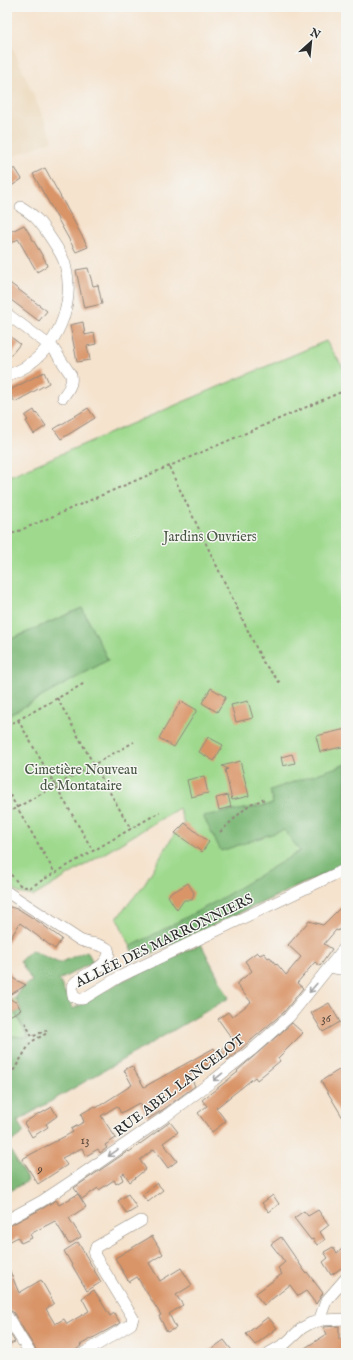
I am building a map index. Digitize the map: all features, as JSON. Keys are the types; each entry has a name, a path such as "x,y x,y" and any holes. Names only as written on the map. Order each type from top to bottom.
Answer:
{"street":[{"path":"7,376 21,370 32,362 49,344 62,322 66,310 68,287 66,270 58,249 38,219 21,207"},
{"path":"7,314 49,344 57,352 71,376 71,385 64,397"},
{"name":"ALLÉE DES MARRONNIERS","path":"7,892 80,940 90,944 100,945 108,949 109,953 106,961 98,968 79,979 72,986 73,996 78,999 83,999 119,977 346,869"},
{"name":"RUE ABEL LANCELOT","path":"7,1220 42,1201 166,1116 258,1045 285,1021 330,968 346,946"},
{"path":"330,968 346,968"},
{"path":"84,1353 131,1324 133,1318 94,1254 96,1248 141,1221"},
{"path":"319,1321 326,1301 346,1278"},
{"path":"7,1316 30,1353"},
{"path":"269,1353 284,1350 306,1325 319,1321 346,1319"}],"path":[{"path":"7,536 346,390"},
{"path":"169,466 264,662 280,682"},
{"path":"7,726 85,683"},
{"path":"57,698 131,829"},
{"path":"18,720 93,851"},
{"path":"7,813 134,742"},
{"path":"7,790 55,873"},
{"path":"220,832 250,804 263,800 261,795"},
{"path":"7,870 20,885 29,888 160,812"},
{"path":"7,1081 31,1042 47,1033 46,1030 32,1037 25,1022"}],"shaded area":[{"path":"7,34 53,140 7,159"}],"green space":[{"path":"326,341 346,372 346,864 137,960 117,918 143,886 175,833 184,823 179,808 34,896 18,893 7,881 7,716 108,660 82,608 7,641 7,477"},
{"path":"82,608 108,660 7,716 7,641"},
{"path":"346,764 346,864 137,960 130,947 215,902 300,851 284,830 221,851 203,816 273,804 270,790"},
{"path":"201,944 229,998 17,1121 24,1132 7,1145 7,1035 29,1038 15,1013 21,1010 16,997 22,988 32,981 20,961 31,950 59,963 87,951 93,962 59,980 73,1009 120,982"},
{"path":"16,998 21,1010 15,1014 29,1039 7,1077 7,1001"},
{"path":"7,1145 28,1181 7,1192"}],"building":[{"path":"15,168 22,179 10,187 7,181 7,173"},
{"path":"45,168 88,247 76,252 33,174"},
{"path":"24,225 47,266 37,272 18,239 12,243 8,236 10,232"},
{"path":"88,268 93,286 98,285 102,304 84,308 76,270"},
{"path":"7,281 47,311 39,321 7,297"},
{"path":"83,322 85,335 94,333 96,344 87,346 90,360 77,362 70,325"},
{"path":"7,334 20,344 7,360"},
{"path":"44,372 49,383 15,402 8,391"},
{"path":"88,408 95,418 61,439 54,429"},
{"path":"34,410 46,426 34,434 26,421 28,420 25,416"},
{"path":"211,688 226,697 217,712 202,703"},
{"path":"181,701 197,710 174,747 159,738"},
{"path":"248,701 253,718 236,722 231,705"},
{"path":"346,729 346,746 320,752 316,736"},
{"path":"208,737 223,745 214,761 199,752"},
{"path":"292,754 295,763 283,766 281,757"},
{"path":"240,761 249,796 232,800 225,770 228,769 222,766"},
{"path":"204,776 208,793 191,797 187,780"},
{"path":"228,795 231,807 219,810 216,798"},
{"path":"185,823 209,842 202,852 175,833"},
{"path":"188,883 194,893 192,900 184,900 177,910 168,896 172,891 175,891"},
{"path":"346,902 346,920 338,931 336,930 324,944 332,949 320,966 315,962 297,983 303,988 284,1012 228,1060 221,1050 233,1040 218,1019 228,1012 232,1017 251,1002 236,984 252,971 245,961 257,952 260,955 264,953 268,958 270,957 276,965 277,964 286,975 301,957 288,945 309,921 323,925"},
{"path":"7,906 20,910 62,939 55,949 20,923 7,944"},
{"path":"7,967 14,979 26,985 7,997"},
{"path":"7,997 17,1003 21,1010 7,1017"},
{"path":"329,1003 340,1022 323,1032 311,1013"},
{"path":"292,1023 303,1033 278,1058 280,1061 257,1080 255,1077 216,1108 226,1121 212,1132 198,1113 207,1106 202,1100 238,1072 237,1071"},
{"path":"214,1048 220,1058 189,1075 195,1086 148,1119 139,1103 121,1113 117,1106 101,1116 116,1138 105,1145 107,1148 100,1153 98,1149 86,1156 82,1148 62,1158 67,1165 38,1184 22,1159 73,1132 71,1129 84,1122 81,1114 95,1106 96,1108 132,1085 124,1070 132,1066 144,1087"},
{"path":"342,1068 346,1071 346,1123 321,1081"},
{"path":"52,1107 57,1116 46,1124 48,1127 32,1137 24,1123 39,1113 40,1114"},
{"path":"170,1122 178,1132 163,1143 177,1161 168,1168 154,1149 140,1160 146,1169 130,1182 124,1173 121,1175 123,1180 116,1184 114,1180 99,1190 98,1188 82,1199 74,1188 128,1151 129,1152"},
{"path":"157,1183 163,1190 148,1202 142,1195"},
{"path":"78,1194 86,1207 69,1218 81,1237 69,1244 55,1221 30,1234 32,1238 21,1243 18,1237 7,1243 7,1227 56,1200 59,1205"},
{"path":"128,1194 137,1208 127,1214 118,1201"},
{"path":"273,1195 279,1204 269,1212 262,1203"},
{"path":"318,1210 329,1225 320,1232 325,1240 317,1245 313,1239 311,1240 294,1218 304,1211 308,1216"},
{"path":"152,1236 163,1254 149,1263 160,1281 181,1268 192,1285 176,1295 183,1305 169,1314 176,1328 167,1332 159,1316 161,1315 137,1277 129,1282 115,1258"},
{"path":"281,1237 306,1273 307,1272 323,1293 316,1304 306,1291 298,1296 290,1285 264,1305 255,1294 282,1274 278,1268 285,1262 271,1244"},
{"path":"78,1242 101,1282 87,1291 64,1251"},
{"path":"346,1246 346,1265 331,1275 323,1262 328,1258 324,1252 333,1247 337,1253"},
{"path":"7,1264 19,1293 41,1280 54,1303 46,1309 55,1324 64,1319 67,1324 89,1311 82,1298 94,1290 110,1316 114,1313 120,1323 80,1345 81,1346 72,1353 38,1353 13,1312 7,1309"},
{"path":"268,1317 277,1328 255,1345 246,1334"},
{"path":"339,1326 339,1339 346,1339 346,1353 297,1353 327,1334 323,1327"},
{"path":"7,1329 15,1342 7,1345"},
{"path":"224,1340 234,1353 206,1353"}],"park label":[{"name":"Jardins Ouvriers","path":"210,536"},
{"name":"Cimetière Nouveau de Montataire","path":"81,778"}]}
